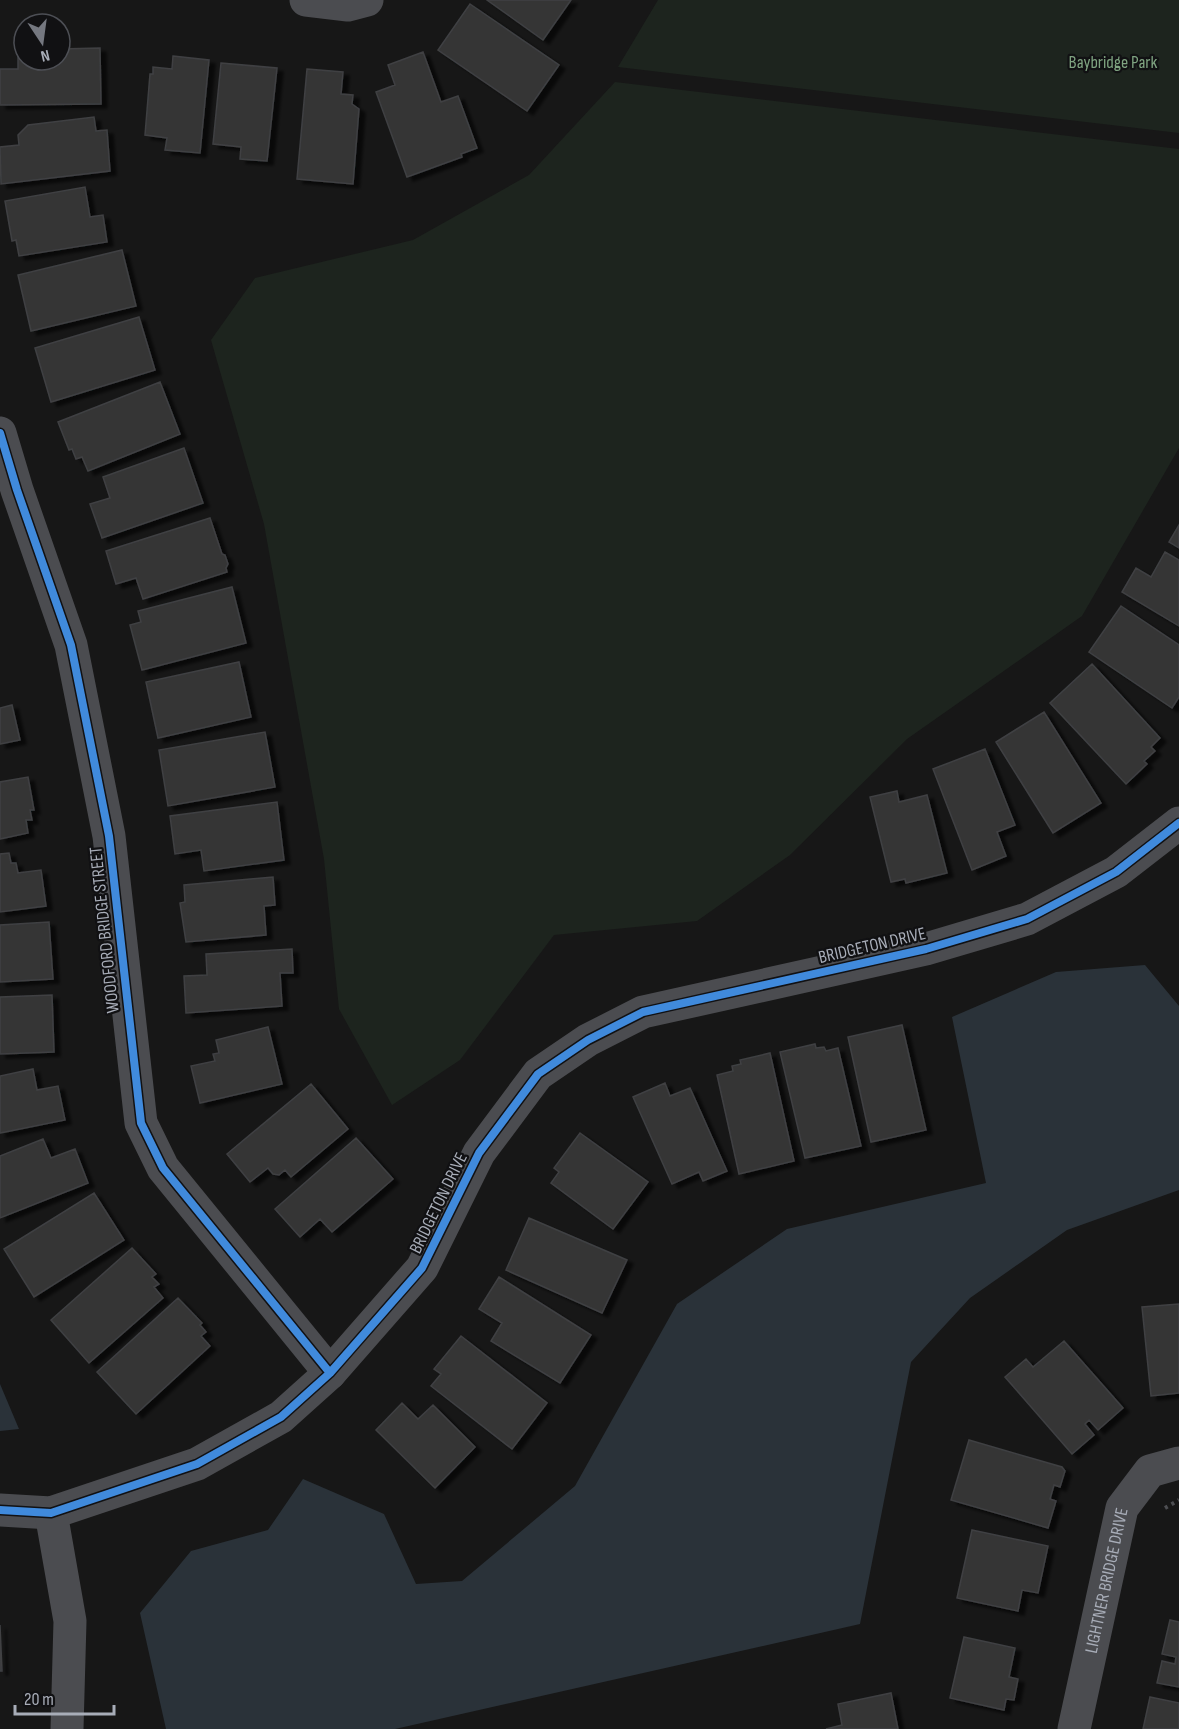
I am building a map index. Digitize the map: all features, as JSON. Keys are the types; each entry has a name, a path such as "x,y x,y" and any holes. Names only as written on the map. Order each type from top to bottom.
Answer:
{"street":[{"path":"306,0 348,5 367,0"},
{"name":"WOODFORD BRIDGE STREET","path":"0,433 17,490 71,645 109,836 141,1123 163,1168 330,1373"},
{"name":"BRIDGETON DRIVE","path":"0,1509 51,1513 197,1464 281,1417 330,1373 422,1268 479,1153 538,1074 588,1040 643,1012 926,949 1027,919 1116,872 1179,823"},
{"name":"LIGHTNER BRIDGE DRIVE","path":"1074,1729 1122,1508 1150,1471 1179,1463"},
{"path":"51,1513 70,1622 67,1729"}],"path":[{"path":"1159,1516 1166,1508 1179,1500"}],"green space":[{"name":"Baybridge Park","path":"658,0 1179,0 1179,133 618,67"},
{"path":"615,82 1179,149 1179,448 1082,616 907,739 790,855 697,921 554,935 460,1060 392,1105 339,1009 324,859 264,524 211,340 255,278 413,240 529,175"}],"shaded area":[{"path":"1145,965 1179,1006 1179,1190 1067,1230 970,1298 911,1362 860,1624 395,1729 166,1729 140,1613 191,1551 268,1530 303,1479 384,1514 416,1584 462,1581 575,1486 677,1304 787,1229 986,1183 952,1017 1056,972"},
{"path":"0,1384 19,1429 0,1431"}],"building":[{"path":"487,0 571,0 543,40"},
{"path":"470,4 559,65 527,111 438,50"},
{"path":"100,48 101,104 0,105 0,69 12,69 12,72 72,72 72,49"},
{"path":"423,52 441,102 458,96 477,148 461,154 462,157 407,177 376,92 395,85 388,65"},
{"path":"173,56 209,60 200,153 165,150 167,138 145,135 150,74 153,74 153,67 172,69"},
{"path":"221,63 277,68 267,161 240,159 241,147 213,144"},
{"path":"307,69 343,72 341,94 353,95 352,104 359,109 353,184 297,179"},
{"path":"94,117 96,131 107,130 110,171 1,184 0,147 19,145 18,135 28,125"},
{"path":"85,187 90,217 103,215 107,242 19,256 16,240 12,241 5,201"},
{"path":"122,250 136,306 31,331 18,275"},
{"path":"139,317 155,370 51,402 35,348"},
{"path":"160,382 180,434 88,471 82,457 76,459 72,449 69,450 58,422"},
{"path":"184,448 203,503 102,538 90,504 110,498 103,477"},
{"path":"210,518 222,554 225,555 228,564 227,572 143,599 136,578 116,584 106,551"},
{"path":"1179,525 1179,548 1169,542"},
{"path":"1165,552 1179,560 1179,626 1122,592 1136,568 1151,577"},
{"path":"232,587 246,643 142,670 130,625 141,622 138,611"},
{"path":"1121,606 1179,645 1179,697 1172,708 1089,652"},
{"path":"239,662 251,717 158,738 146,682"},
{"path":"1092,664 1160,738 1151,747 1155,751 1144,761 1147,764 1126,784 1050,703"},
{"path":"12,705 20,740 0,744 0,708"},
{"path":"1044,712 1101,803 1053,833 996,742"},
{"path":"265,732 275,787 168,806 159,750"},
{"path":"985,749 1015,825 997,832 1006,856 972,870 933,769"},
{"path":"28,777 34,810 30,810 32,820 26,820 28,833 0,839 0,782"},
{"path":"897,791 899,802 927,795 947,873 906,883 905,879 891,882 870,797"},
{"path":"277,802 284,860 204,871 201,850 175,854 170,816"},
{"path":"9,853 11,863 16,863 18,873 41,870 46,906 0,912 0,854"},
{"path":"273,877 275,905 264,906 266,935 186,942 180,903 185,902 184,885"},
{"path":"49,922 53,979 0,982 0,925"},
{"path":"292,949 293,973 280,973 282,1006 186,1013 184,976 207,975 206,954"},
{"path":"52,995 54,1052 0,1054 0,997"},
{"path":"902,1025 926,1130 871,1142 848,1037"},
{"path":"268,1027 282,1084 200,1103 191,1066 215,1061 213,1054 219,1053 216,1040"},
{"path":"815,1044 816,1048 824,1047 826,1051 838,1048 861,1146 805,1158 780,1052"},
{"path":"770,1053 794,1161 739,1174 717,1075 733,1071 732,1066 741,1064 740,1060"},
{"path":"33,1069 37,1090 58,1086 65,1120 0,1133 0,1076"},
{"path":"665,1083 670,1096 690,1088 727,1171 703,1181 699,1172 672,1184 633,1097"},
{"path":"311,1084 348,1129 291,1177 285,1170 279,1175 273,1174 268,1168 250,1182 227,1154"},
{"path":"580,1133 648,1182 613,1229 551,1183 559,1172 554,1168"},
{"path":"356,1138 393,1179 332,1232 320,1219 300,1237 275,1209"},
{"path":"43,1139 51,1158 75,1149 88,1183 0,1218 0,1156"},
{"path":"94,1193 124,1240 34,1297 4,1249"},
{"path":"529,1218 627,1260 602,1313 506,1270"},
{"path":"132,1248 156,1274 152,1277 159,1284 154,1287 163,1298 89,1363 51,1320"},
{"path":"499,1277 591,1335 560,1383 491,1341 502,1323 479,1309"},
{"path":"178,1298 202,1323 200,1325 206,1332 201,1336 210,1346 136,1414 97,1372"},
{"path":"1179,1304 1179,1393 1151,1396 1142,1307"},
{"path":"461,1336 547,1403 512,1449 431,1386 441,1374 434,1369"},
{"path":"1064,1341 1123,1408 1098,1430 1089,1420 1085,1424 1094,1435 1072,1454 1005,1377 1026,1359 1033,1367"},
{"path":"402,1403 418,1419 433,1405 475,1447 435,1488 376,1430"},
{"path":"969,1440 1062,1467 1065,1471 1060,1487 1054,1485 1050,1499 1056,1501 1048,1528 951,1500"},
{"path":"972,1530 1048,1546 1038,1593 1022,1590 1018,1611 957,1598"},
{"path":"1170,1620 1179,1622 1179,1687 1157,1683 1162,1661 1175,1664 1176,1657 1162,1654"},
{"path":"0,1625 2,1671 0,1671"},
{"path":"964,1637 1015,1648 1009,1677 1018,1679 1014,1700 1006,1699 1004,1710 950,1698"},
{"path":"891,1693 898,1729 826,1729 842,1725 838,1704"},
{"path":"1150,1697 1179,1703 1179,1729 1143,1729"}],"cycle path":[{"path":"0,433 17,490 71,645 109,836 141,1123 163,1168 330,1373"},
{"path":"0,1510 51,1513 197,1464 281,1417 330,1373 422,1268 479,1153 538,1074 588,1040 643,1012 926,949 1027,919 1116,872 1179,823"}]}
